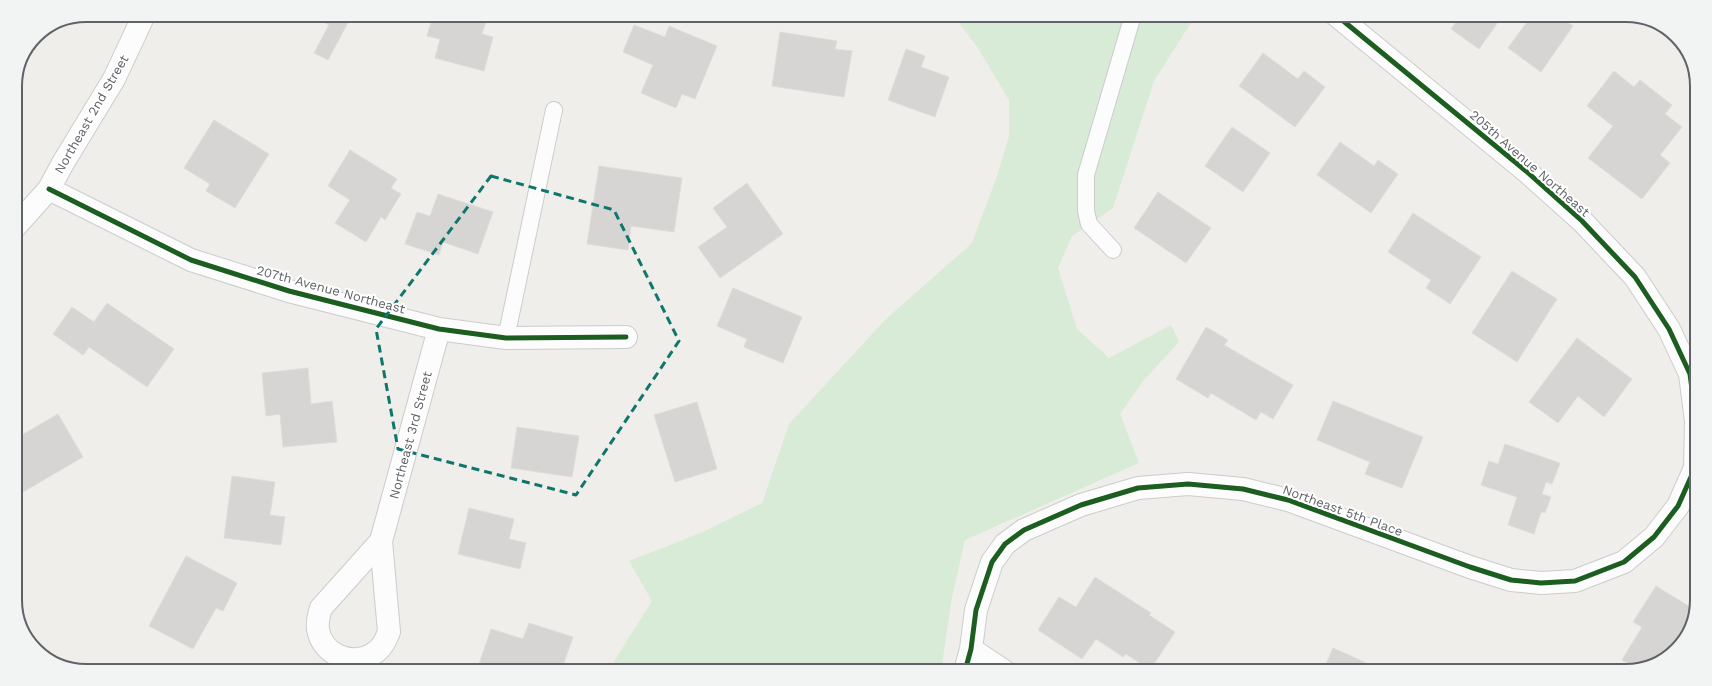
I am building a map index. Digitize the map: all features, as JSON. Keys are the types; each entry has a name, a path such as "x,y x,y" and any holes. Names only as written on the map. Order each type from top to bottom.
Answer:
{"street":[{"name":"Northeast 2nd Street","path":"22,219 49,189 114,78 141,22"},
{"name":"205th Avenue Northeast","path":"1345,22 1526,171 1582,221 1635,276 1669,328 1690,374"},
{"name":"207th Avenue Northeast","path":"49,189 192,260 289,291 440,329 506,338 626,337"},
{"name":"Northeast 3rd Street","path":"382,541 321,608 318,618 318,629 322,640 328,649 337,656 347,660 363,658 378,651 385,642 389,632 382,541 440,329"},
{"name":"205th Avenue Northeast","path":"1599,573 1624,562 1654,537 1678,506 1690,479"},
{"name":"Northeast 5th Place","path":"967,664 971,649 976,610 992,562 1005,544 1024,530 1081,505 1138,488 1188,484 1243,489 1288,500 1470,567 1511,580 1541,583 1575,581 1599,573"},
{"path":"971,649 994,664"}],"lane":[{"path":"1113,250 1089,224 1086,211 1086,175 1117,63 1131,22"},
{"path":"506,338 554,110"}],"highlighted area":[{"path":"491,176 614,210 679,341 576,495 398,449 376,329"}],"green space":[{"path":"958,22 1192,22 1154,81 1113,208 1072,236 1058,268 1077,329 1109,358 1171,325 1179,342 1143,381 1120,414 1139,463 965,540 952,597 942,664 612,664 652,601 629,561 703,532 762,503 789,424 885,320 972,243 997,176 1009,136 1009,100 978,48"}],"building":[{"path":"323,22 348,22 328,60 314,53 329,25"},
{"path":"431,22 486,22 482,34 493,37 484,71 435,58 440,39 427,36"},
{"path":"1456,22 1498,22 1479,49 1451,29"},
{"path":"1527,22 1567,22 1573,26 1541,72 1508,48"},
{"path":"634,25 665,37 669,26 717,46 695,99 682,94 676,108 641,93 653,65 623,52"},
{"path":"780,32 837,41 835,49 852,51 844,97 772,86"},
{"path":"906,49 925,56 921,67 949,77 935,117 888,100"},
{"path":"1263,53 1298,79 1304,71 1325,87 1295,127 1239,86"},
{"path":"1614,71 1634,87 1640,80 1672,105 1665,114 1682,127 1660,155 1670,163 1642,199 1588,158 1613,126 1587,106"},
{"path":"214,120 269,154 235,208 206,191 210,184 184,168"},
{"path":"1232,127 1270,153 1243,192 1205,166"},
{"path":"1340,142 1374,166 1378,160 1398,174 1371,213 1317,175"},
{"path":"350,150 397,179 391,188 401,194 385,220 381,217 366,242 335,223 350,200 328,186"},
{"path":"599,166 682,178 674,232 631,226 628,250 587,244"},
{"path":"747,183 783,234 720,278 698,247 727,227 713,208"},
{"path":"1158,192 1211,228 1186,263 1134,228"},
{"path":"438,194 493,212 478,254 443,242 439,255 405,244 417,212 430,216"},
{"path":"1413,213 1481,257 1450,304 1426,288 1431,280 1388,252"},
{"path":"1512,271 1557,299 1517,362 1472,333"},
{"path":"733,288 802,317 783,363 744,347 747,339 717,326"},
{"path":"107,303 174,349 147,387 89,347 83,355 53,334 72,307 94,322"},
{"path":"1206,327 1228,340 1224,345 1293,385 1273,419 1261,412 1256,420 1211,393 1208,398 1176,379"},
{"path":"1577,338 1632,379 1604,417 1578,396 1558,423 1529,402"},
{"path":"308,368 311,404 332,401 337,442 283,447 280,414 266,416 262,373"},
{"path":"1333,401 1423,437 1402,488 1365,474 1370,462 1317,440"},
{"path":"697,402 717,469 675,482 654,415"},
{"path":"58,414 83,457 23,492 22,435"},
{"path":"517,427 579,436 572,477 511,468"},
{"path":"1505,444 1560,463 1552,484 1546,482 1542,494 1551,497 1545,513 1541,512 1534,534 1508,525 1517,497 1481,485 1489,461 1498,464"},
{"path":"232,476 275,482 270,515 285,517 281,545 224,538"},
{"path":"469,508 514,519 509,539 526,543 520,569 458,554"},
{"path":"186,556 237,583 223,611 216,608 193,649 149,626"},
{"path":"1095,577 1151,613 1149,615 1175,632 1154,664 1141,664 1126,654 1123,657 1096,639 1082,659 1038,630 1059,597 1076,607"},
{"path":"1656,586 1689,606 1687,620 1681,632 1677,639 1665,651 1646,661 1628,664 1622,660 1642,627 1633,622"},
{"path":"529,623 573,637 563,664 479,664 491,629 523,639"},
{"path":"1333,648 1368,664 1326,664"}],"cycle path":[{"path":"1345,22 1526,171 1582,221 1635,277 1669,329 1690,374"},
{"path":"49,189 191,260 289,291 439,329 506,338 626,337"},
{"path":"967,664 971,649 976,610 992,562 1005,544 1024,530 1081,505 1138,488 1188,484 1243,489 1288,500 1470,567 1511,580 1541,583 1575,581 1624,562 1654,537 1678,506 1690,479"}]}
